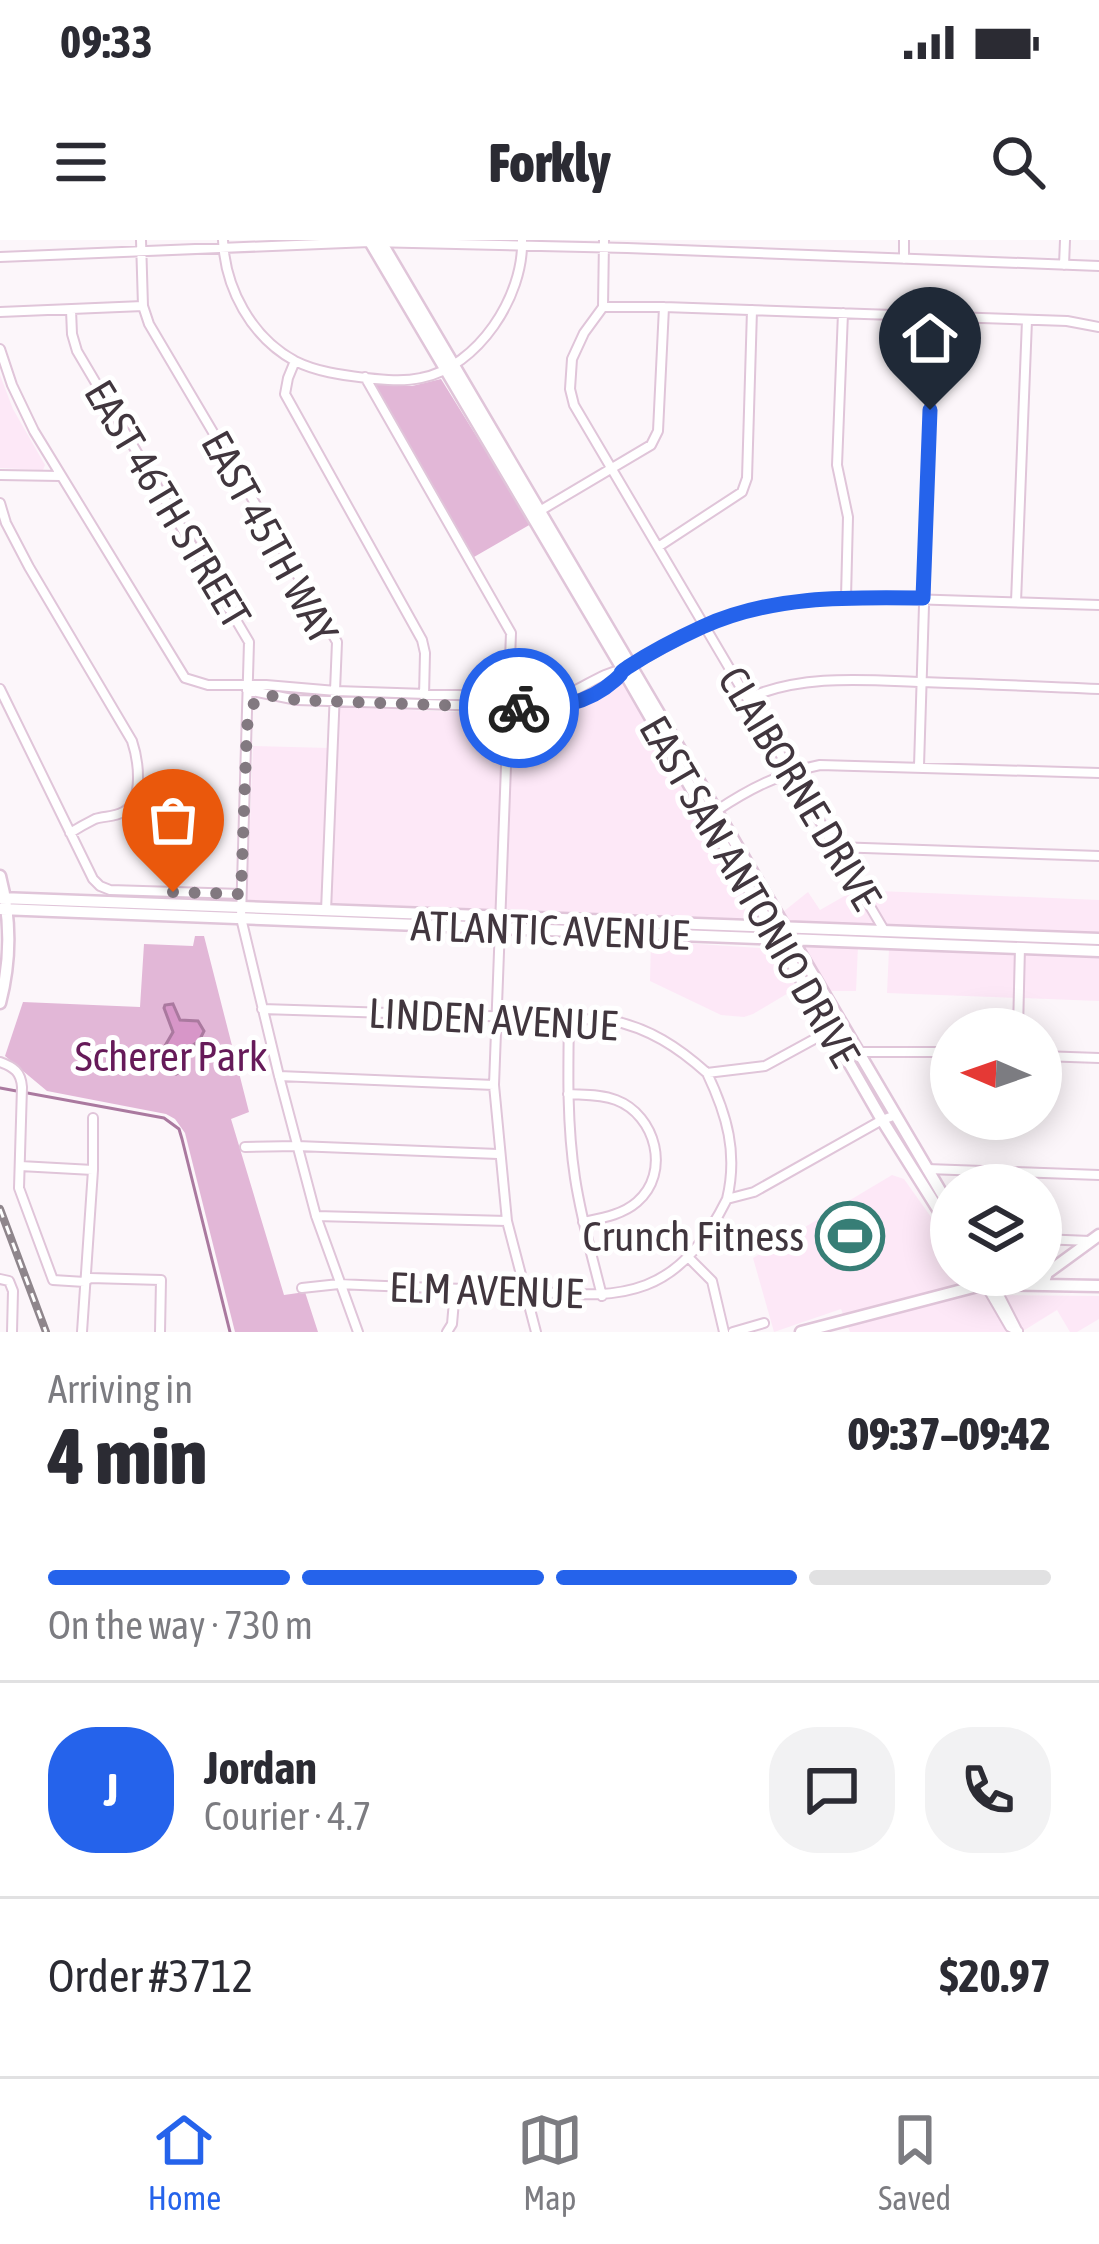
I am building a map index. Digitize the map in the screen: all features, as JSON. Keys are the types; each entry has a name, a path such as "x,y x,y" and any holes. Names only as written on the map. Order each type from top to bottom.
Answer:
{"main road":[{"name":"EAST SAN ANTONIO DRIVE","path":"375,241 852,1054 896,1114 930,1189"},
{"path":"0,876 8,959 0,1003"},
{"name":"ATLANTIC AVENUE","path":"3,904 783,935 1099,940"},
{"name":"ATLANTIC AVENUE","path":"240,913 326,911 499,923"},
{"name":"ATLANTIC AVENUE","path":"1020,942 1099,951"},
{"name":"EAST SAN ANTONIO DRIVE","path":"852,1054 882,1120 930,1183"},
{"path":"1062,1262 1095,1238"},
{"path":"1062,1285 1099,1287"},
{"path":"801,1332 932,1296"}],"street":[{"path":"904,240 904,259"},
{"path":"1064,265 1065,240"},
{"path":"0,257 142,245 375,241 604,244 1099,266"},
{"path":"223,243 226,271 249,318 275,347 295,361 337,374 384,380 422,378 448,367 479,343 500,316 516,281 522,243"},
{"path":"604,244 603,308 1067,321 1099,327"},
{"name":"EAST 45TH WAY","path":"142,245 143,306 149,324 337,642 326,911"},
{"path":"0,312 143,306"},
{"path":"535,513 651,445 658,431 664,307"},
{"name":"CLAIBORNE DRIVE","path":"603,308 572,359 570,389 582,421 885,938"},
{"name":"EAST 46TH STREET","path":"71,310 77,350 250,646 240,913 316,1216 358,1332"},
{"path":"658,547 742,492 747,478 752,310"},
{"path":"843,313 836,465 848,518 845,597"},
{"path":"919,766 933,316"},
{"path":"1016,602 1027,320"},
{"path":"0,349 34,431 179,672 200,685 508,702 567,695 704,626 784,603 845,597 1099,605"},
{"path":"295,361 285,394 422,640 423,699"},
{"path":"365,377 511,633 494,1085 507,1221 536,1332"},
{"path":"0,475 62,476"},
{"path":"0,502 29,567 136,754 136,796 130,808 70,832"},
{"path":"748,698 800,682 854,680 1099,688"},
{"path":"248,688 281,698 336,695"},
{"path":"0,689 93,879 103,888 241,894"},
{"path":"247,726 254,703 271,694"},
{"path":"711,813 750,788 791,771 833,764 1099,773"},
{"path":"835,847 1099,856"},
{"path":"1018,1008 1020,942"},
{"name":"LINDEN AVENUE","path":"262,1009 610,1020 677,1047 707,1072"},
{"path":"569,1019 568,1094 575,1175 602,1296"},
{"path":"836,1027 765,1066 707,1072 731,1136 733,1162 727,1199 754,1192 896,1114"},
{"path":"852,1054 930,1052"},
{"path":"1062,1057 1099,1058"},
{"path":"0,1062 16,1070 22,1092 20,1192 53,1280 161,1280 160,1332"},
{"path":"279,1076 494,1085"},
{"path":"568,1094 600,1096 630,1107 648,1124 656,1148 656,1169 638,1201 609,1216 583,1222"},
{"path":"82,1332 93,1118"},
{"path":"245,1147 498,1154"},
{"path":"20,1166 93,1171"},
{"path":"921,1172 1099,1175"},
{"name":"ELM AVENUE","path":"302,1288 339,1284 602,1296 646,1285 672,1271 712,1228 727,1199"},
{"path":"316,1216 507,1221"},
{"path":"1062,1239 1095,1238"},
{"path":"688,1257 712,1281 724,1332"},
{"path":"0,1279 9,1281 13,1291 12,1332"},
{"path":"447,1332 455,1290"},
{"path":"997,1296 1018,1332"},
{"path":"734,1332 764,1323"}],"shaded area":[{"path":"0,375 45,465 43,470 0,468"},
{"path":"621,680 757,913 755,920 331,903 339,707 552,716 576,710"},
{"path":"253,746 329,748 322,906 247,901"},
{"path":"855,890 1099,900 1099,1001 887,993 889,949 858,946 856,991 831,991 783,912 808,892 820,910"},
{"path":"651,941 775,949 795,989 753,1014 721,1015 650,981"},
{"path":"173,1004 180,1020 198,1021 204,1031 186,1050 186,1069 176,1074 162,1069 158,1058 173,1032 164,1008"},
{"path":"892,1175 904,1179 930,1216 930,1296 1099,1296 1099,1319 1077,1332 1070,1332 1057,1310 1023,1331 1020,1327 1009,1332 850,1332 841,1309 774,1332 753,1258"}],"green space":[{"path":"441,379 531,524 474,557 371,383 412,386"},
{"name":"Scherer Park","path":"195,936 204,936 249,1112 231,1119 284,1295 305,1292 318,1332 235,1332 185,1133 175,1119 47,1091 5,1056 23,1002 140,1007 144,944 193,946"}],"waterway":[{"path":"0,1088 164,1118 179,1129 230,1332"}],"railway":[{"path":"0,1209 46,1332"}],"way so far":[{"path":"173,892 241,894 247,726 257,700 271,694 297,700 519,708"}],"place":[{"name":"Crunch Fitness","path":"850,1236"}],"route":[{"path":"519,708 568,706 590,697 637,662 704,626 748,610 845,597 923,598 930,410"}]}
